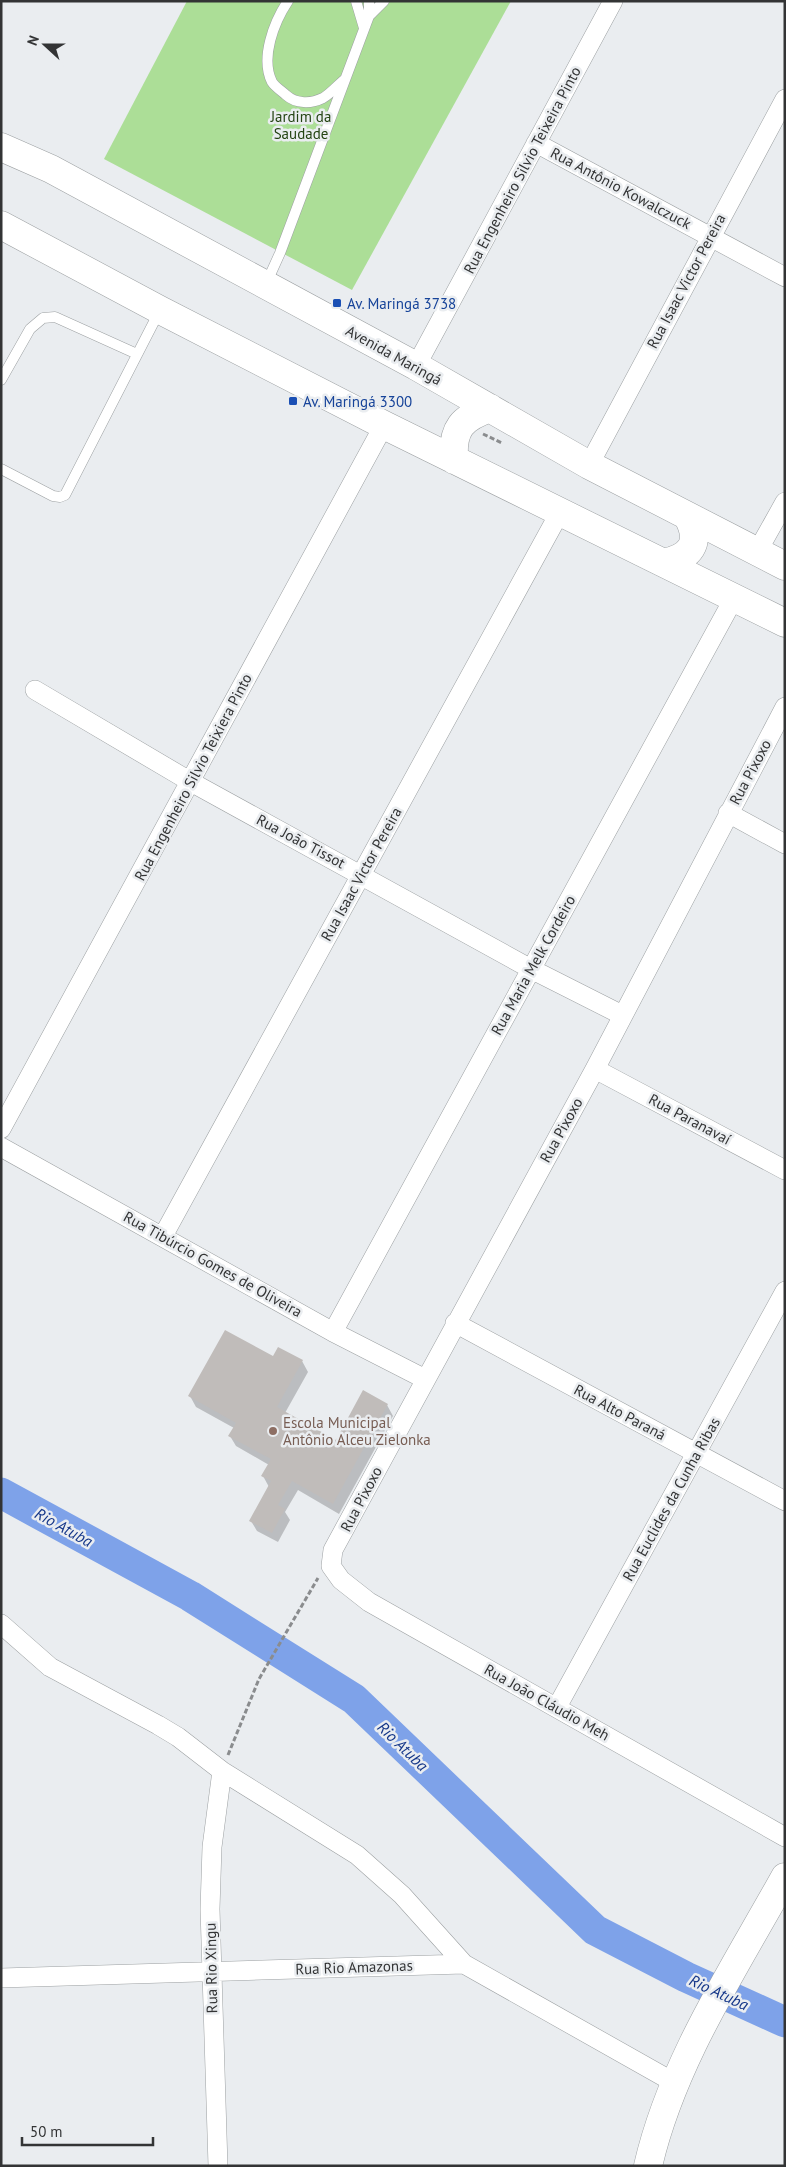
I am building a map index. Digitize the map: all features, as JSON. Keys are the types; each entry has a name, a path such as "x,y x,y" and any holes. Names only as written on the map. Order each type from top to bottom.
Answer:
{"main road":[{"name":"Avenida Maringá","path":"1,147 51,169 416,366 589,465 785,566"},
{"path":"1,225 160,310 384,425 785,623"},
{"path":"454,460 455,435 463,421 472,415 490,408"},
{"path":"664,563 687,554 693,545 695,536 688,517"},
{"path":"648,2166 653,2141 675,2083 704,2025 785,1877"}],"street":[{"name":"Rua Engenheiro Silvio Teixeira Pinto","path":"416,366 613,1"},
{"name":"Rua Isaac Victor Pereira","path":"589,465 785,99"},
{"name":"Rua Antônio Kowalczuck","path":"536,143 785,277"},
{"name":"Rua Engenheiro Silvio Teixiera Pinto","path":"1,1129 384,425"},
{"path":"757,552 785,502"},
{"name":"Rua Isaac Victor Pereira","path":"164,1236 560,512"},
{"name":"Rua Maria Melk Cordeiro","path":"333,1332 734,598"},
{"name":"Rua João Tissot","path":"35,690 191,782 531,968 622,1014"},
{"name":"Rua Pixoxo","path":"334,1550 455,1323 595,1069 622,1014 785,707"},
{"path":"728,813 785,844"},
{"name":"Rua Paranavaí","path":"595,1069 785,1170"},
{"name":"Rua Tibúrcio Gomes de Oliveira","path":"1,1147 164,1236 333,1332 425,1380"},
{"name":"Rua Euclides da Cunha Ribas","path":"557,1707 785,1291"},
{"name":"Rua Alto Paraná","path":"455,1323 785,1501"},
{"name":"Rua João Cláudio Meh","path":"334,1550 331,1566 341,1580 369,1602 785,1838"},
{"path":"1,1624 50,1667 158,1724 178,1737 222,1772 357,1855 402,1896 464,1964 675,2083"},
{"name":"Rua Rio Xingu","path":"218,2166 210,1972 212,1847 222,1772"},
{"name":"Rua Rio Amazonas","path":"1,1978 464,1964"}],"lane":[{"path":"288,1 268,48 268,70 273,84 294,100 310,102 323,98 345,80"},
{"path":"356,1 364,28"},
{"path":"266,285 280,253 364,28 368,16 369,1"},
{"path":"368,16 384,1"},
{"path":"1,469 54,496 60,497 65,495 160,310"},
{"path":"1,380 30,329 43,318 55,317 138,354"}],"path":[{"path":"222,1772 259,1679 308,1595"}],"green space":[{"name":"Jardim da Saudade","path":"187,1 511,1 352,290 104,159"}],"building":[{"path":"225,1330 273,1356 278,1347 303,1360 277,1407 336,1440 363,1390 388,1404 333,1504 292,1481 278,1505 285,1509 272,1533 249,1521 271,1481 261,1476 271,1459 228,1436 236,1423 188,1396"}],"waterway":[{"name":"Rio Atuba","path":"1,1493 190,1596 354,1699 595,1930 686,1977 785,2022"}],"place":[{"name":"Av. Maringá 3738","path":"337,303"},
{"name":"Av. Maringá 3300","path":"293,401"},
{"name":"Escola Municipal Antônio Alceu Zielonka","path":"273,1431"}]}
